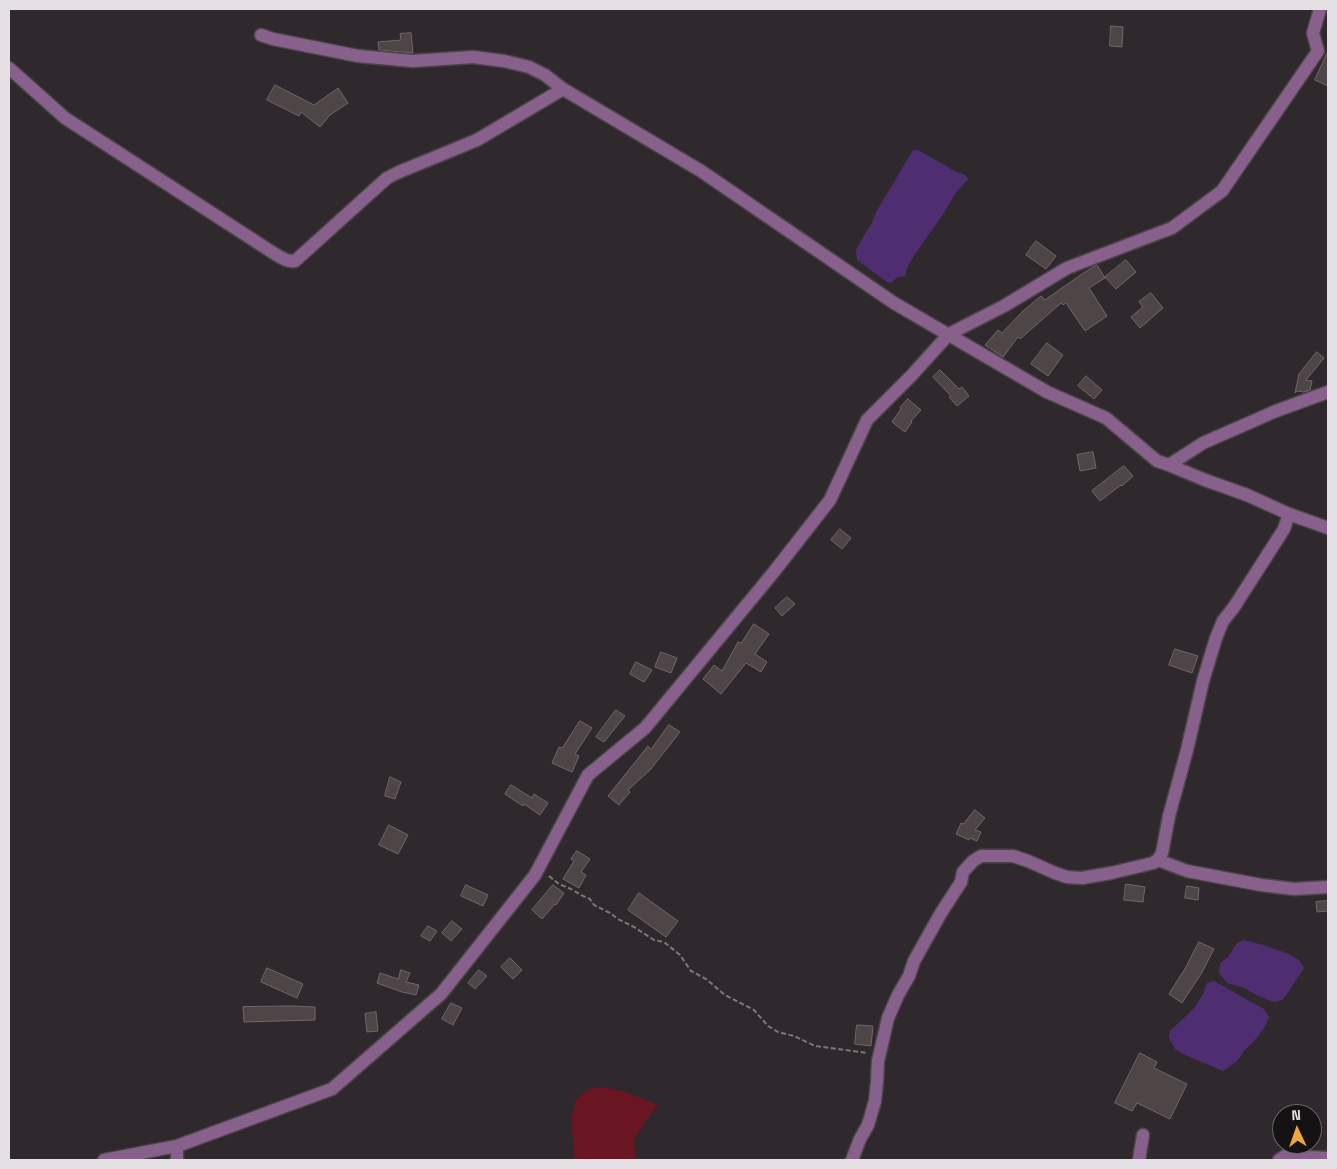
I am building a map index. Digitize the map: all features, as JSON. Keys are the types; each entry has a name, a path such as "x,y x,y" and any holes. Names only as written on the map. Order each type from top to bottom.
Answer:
{"street":[{"path":"104,1160 178,1146 332,1089 441,994 535,875 588,775 645,728 773,573 830,500 866,420 912,375 949,334 1004,306 1067,268 1172,228 1222,191 1318,51 1313,33 1320,9"},
{"path":"261,35 358,56 413,60 473,57 504,61 529,67 545,75 562,90 701,171 894,303 1047,392 1106,418 1156,461 1328,528"},
{"path":"9,68 64,118 274,254 290,262 296,261 388,178 477,140 562,90"},
{"path":"1170,465 1202,444 1276,411 1328,392"},
{"path":"852,1160 868,1125 875,1101 880,1055 888,1018 914,961 960,882 963,872 973,861 981,856 1013,856 1067,877 1082,878 1111,873 1153,863 1158,860 1162,853 1169,816 1203,680 1216,638 1223,621 1284,529 1289,514"},
{"path":"1158,860 1187,871 1261,885 1294,889 1328,887"},
{"path":"1139,1160 1143,1135"},
{"path":"178,1146 178,1160"},
{"path":"1279,1160 1285,1156 1328,1158"}],"path":[{"path":"538,870 553,878 559,884 590,899 594,905 654,940 664,942 680,956 691,971 726,995 754,1010 768,1026 778,1032 794,1036 815,1046 880,1055"}],"shaded area":[{"path":"913,150 918,150 965,175 968,179 955,194 915,254 905,276 898,277 891,283 857,260 856,250"},
{"path":"1244,940 1289,954 1299,960 1304,968 1282,1000 1274,1002 1244,988 1227,983 1219,973 1220,963 1228,957 1237,943"},
{"path":"1214,981 1264,1009 1269,1017 1265,1027 1237,1061 1223,1071 1183,1054 1175,1049 1169,1038 1170,1031 1194,1008 1202,996 1207,983"},
{"path":"605,1087 628,1093 658,1105 644,1123 634,1141 636,1160 575,1160 571,1119 576,1099 589,1089"}],"building":[{"path":"1111,26 1123,27 1122,47 1110,46"},
{"path":"411,33 413,53 379,50 378,42 401,40 400,34"},
{"path":"1328,51 1328,86 1315,80"},
{"path":"275,85 314,105 338,88 348,103 330,115 320,127 301,112 299,116 267,100"},
{"path":"1036,241 1056,256 1046,269 1026,255"},
{"path":"1126,260 1136,272 1116,289 1105,277"},
{"path":"1097,265 1105,278 1089,288 1107,316 1085,331 1066,303 1063,305 1061,303 1020,339 1018,337 1003,357 985,345 998,330 1002,333 1023,311 1041,296 1045,300"},
{"path":"1151,293 1163,308 1140,328 1131,317 1143,307 1139,302"},
{"path":"1047,343 1063,355 1048,376 1031,364"},
{"path":"1317,352 1324,358 1306,380 1312,381 1310,390 1304,392 1297,391 1295,393 1299,374"},
{"path":"940,370 959,389 962,387 969,396 957,406 949,397 951,396 933,377"},
{"path":"1086,376 1102,390 1094,399 1078,386"},
{"path":"908,399 921,410 911,421 905,432 892,422"},
{"path":"1093,452 1096,468 1080,471 1077,455"},
{"path":"1124,466 1133,476 1100,501 1092,491"},
{"path":"840,529 851,538 842,549 831,540"},
{"path":"787,597 795,604 782,616 775,608"},
{"path":"754,624 769,634 755,654 767,662 761,672 746,663 721,694 703,679 714,665 722,671 738,642 741,643"},
{"path":"1175,649 1198,656 1192,673 1169,665"},
{"path":"661,652 677,658 671,673 655,667"},
{"path":"636,662 652,670 644,682 630,674"},
{"path":"616,710 625,716 604,742 596,737"},
{"path":"580,721 592,728 575,754 579,756 572,772 552,763 559,747 562,748"},
{"path":"669,725 680,732 650,770 628,790 630,792 619,805 608,796 648,746 651,749"},
{"path":"390,777 401,782 395,799 385,796"},
{"path":"511,785 532,798 534,794 548,803 540,815 505,794"},
{"path":"975,810 985,818 975,830 981,832 977,841 970,838 969,840 956,834 961,823 963,824"},
{"path":"389,825 408,835 398,854 379,845"},
{"path":"577,851 590,859 581,872 586,875 579,888 563,879 574,861 571,859"},
{"path":"1126,884 1145,887 1143,902 1124,900"},
{"path":"466,885 488,895 483,906 461,896"},
{"path":"553,885 564,893 556,905 542,919 532,910"},
{"path":"1187,886 1199,888 1198,900 1185,898"},
{"path":"639,893 678,921 666,937 628,910"},
{"path":"1328,901 1328,911 1317,912 1316,902"},
{"path":"452,921 462,929 451,941 442,933"},
{"path":"428,926 437,931 430,941 421,936"},
{"path":"1199,942 1214,949 1201,974 1182,1003 1169,994"},
{"path":"510,958 522,970 513,979 501,967"},
{"path":"267,968 303,984 297,998 261,982"},
{"path":"401,970 410,973 406,982 419,985 416,995 377,983 380,973 398,979"},
{"path":"479,970 487,976 475,989 468,983"},
{"path":"451,1003 462,1008 453,1025 442,1019"},
{"path":"243,1007 315,1007 315,1020 244,1022"},
{"path":"376,1012 378,1031 367,1032 365,1014"},
{"path":"857,1025 873,1026 871,1046 855,1044"},
{"path":"1140,1053 1157,1062 1154,1068 1187,1084 1170,1119 1137,1103 1132,1111 1115,1103"}]}
